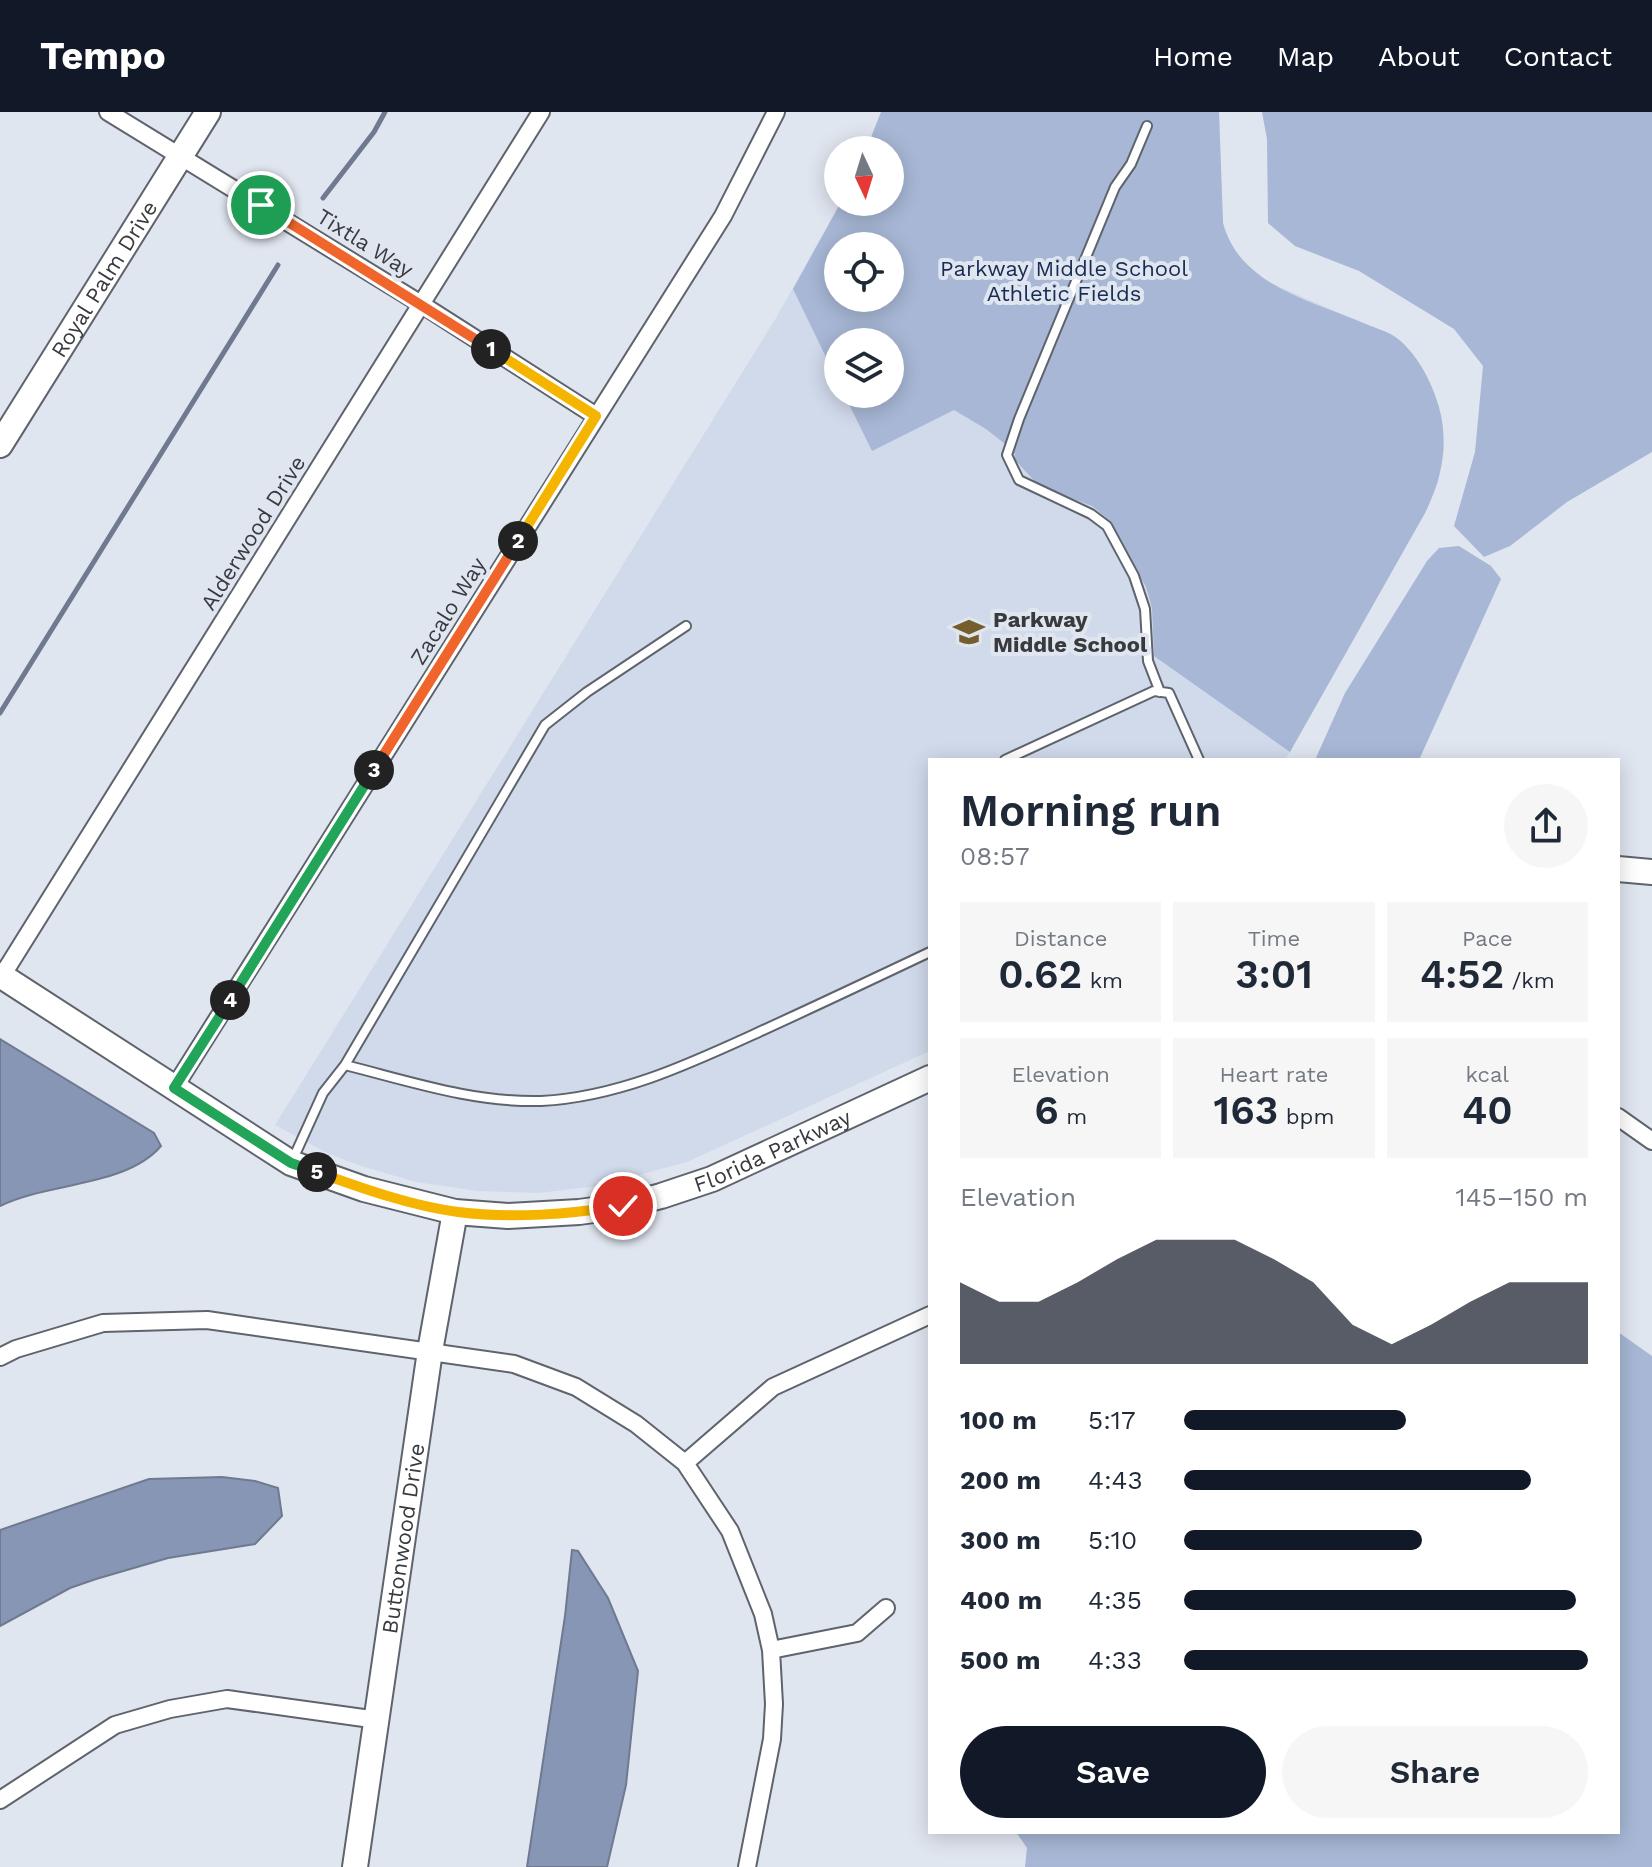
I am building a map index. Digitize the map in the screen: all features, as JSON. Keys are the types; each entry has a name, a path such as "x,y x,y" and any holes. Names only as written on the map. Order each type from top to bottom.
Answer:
{"street":[{"name":"Tixtla Way","path":"108,112 421,304 596,416"},
{"name":"Royal Palm Drive","path":"0,445 208,112"},
{"name":"Alderwood Drive","path":"1,976 541,112"},
{"name":"Zacalo Way","path":"174,1088 723,216 776,112"},
{"path":"1620,869 1652,872"},
{"name":"Florida Parkway","path":"1,976 291,1163 364,1189 455,1212 508,1216 579,1212 623,1206 661,1196 712,1179 928,1079"},
{"path":"1620,1118 1652,1141"},
{"name":"Buttonwood Drive","path":"355,1867 430,1351 455,1212"},
{"path":"685,1463 773,1387 928,1316"},
{"path":"0,1357 16,1349 103,1323 207,1320 514,1364 576,1387 636,1424 685,1463 730,1531 763,1614 771,1650 772,1739 747,1867"},
{"path":"771,1650 857,1633 886,1608"},
{"path":"0,1800 115,1725 170,1709 227,1699 378,1720"}],"lane":[{"path":"1147,126 1131,164 1115,187 1007,455 1019,480 1091,514 1107,526 1134,576 1145,609 1148,661 1160,692"},
{"path":"291,1163 323,1093 345,1065 545,725 587,692 686,626"},
{"path":"1009,758 1154,691 1169,693 1198,758"},
{"path":"345,1065 458,1094 540,1101 591,1096 632,1085 694,1062 928,953"}],"shaded area":[{"name":"Parkway Middle School","path":"881,112 1219,112 1223,223 1239,258 1268,282 1393,336 1425,373 1442,419 1444,451 1438,483 1425,513 1286,758 928,758 928,1052 687,1162 599,1186 538,1193 477,1191 416,1182 358,1165 329,1154 275,1125 776,318 824,232 824,312 904,312 904,232 824,232 833,216 904,216 904,136 872,136"},
{"path":"0,1039 154,1133 161,1146 146,1159 107,1177 40,1192 0,1206"},
{"path":"222,1477 255,1481 278,1488 282,1516 255,1544 168,1558 96,1579 70,1588 0,1626 0,1530 149,1479"},
{"path":"572,1550 578,1551 608,1598 638,1671 626,1785 607,1867 527,1867 565,1616"}],"green space":[{"name":"Parkway Middle School Athletic Fields","path":"881,112 1219,112 1223,223 1232,244 1261,277 1302,299 1391,334 1402,342 1416,358 1432,387 1442,421 1442,461 1425,513 1290,752 1154,656 1152,608 1146,587 1110,521 1092,506 1039,486 1015,460 1014,451 986,429 954,410 872,451 851,408 904,408 904,328 824,328 824,353 793,289 824,233 824,312 904,312 904,232 824,232 833,216 904,216 904,136 872,136"},
{"path":"1262,112 1652,112 1652,452 1567,502 1510,546 1484,557 1454,526 1475,452 1483,366 1454,329 1359,271 1295,246 1268,223 1267,139"},
{"path":"1459,546 1491,566 1501,579 1420,758 1316,758 1345,693 1427,561 1439,548"},
{"path":"1620,1333 1652,1356 1652,1867 1025,1867 1027,1848 1017,1834 1620,1834"}],"waterway":[{"path":"323,198 374,132 385,112"},
{"path":"0,713 278,265"}],"place":[{"name":"Parkway Middle School","path":"969,632"}],"route":[{"path":"261,205 596,416 174,1088 291,1163 364,1189 455,1212 508,1216 623,1206"}]}
